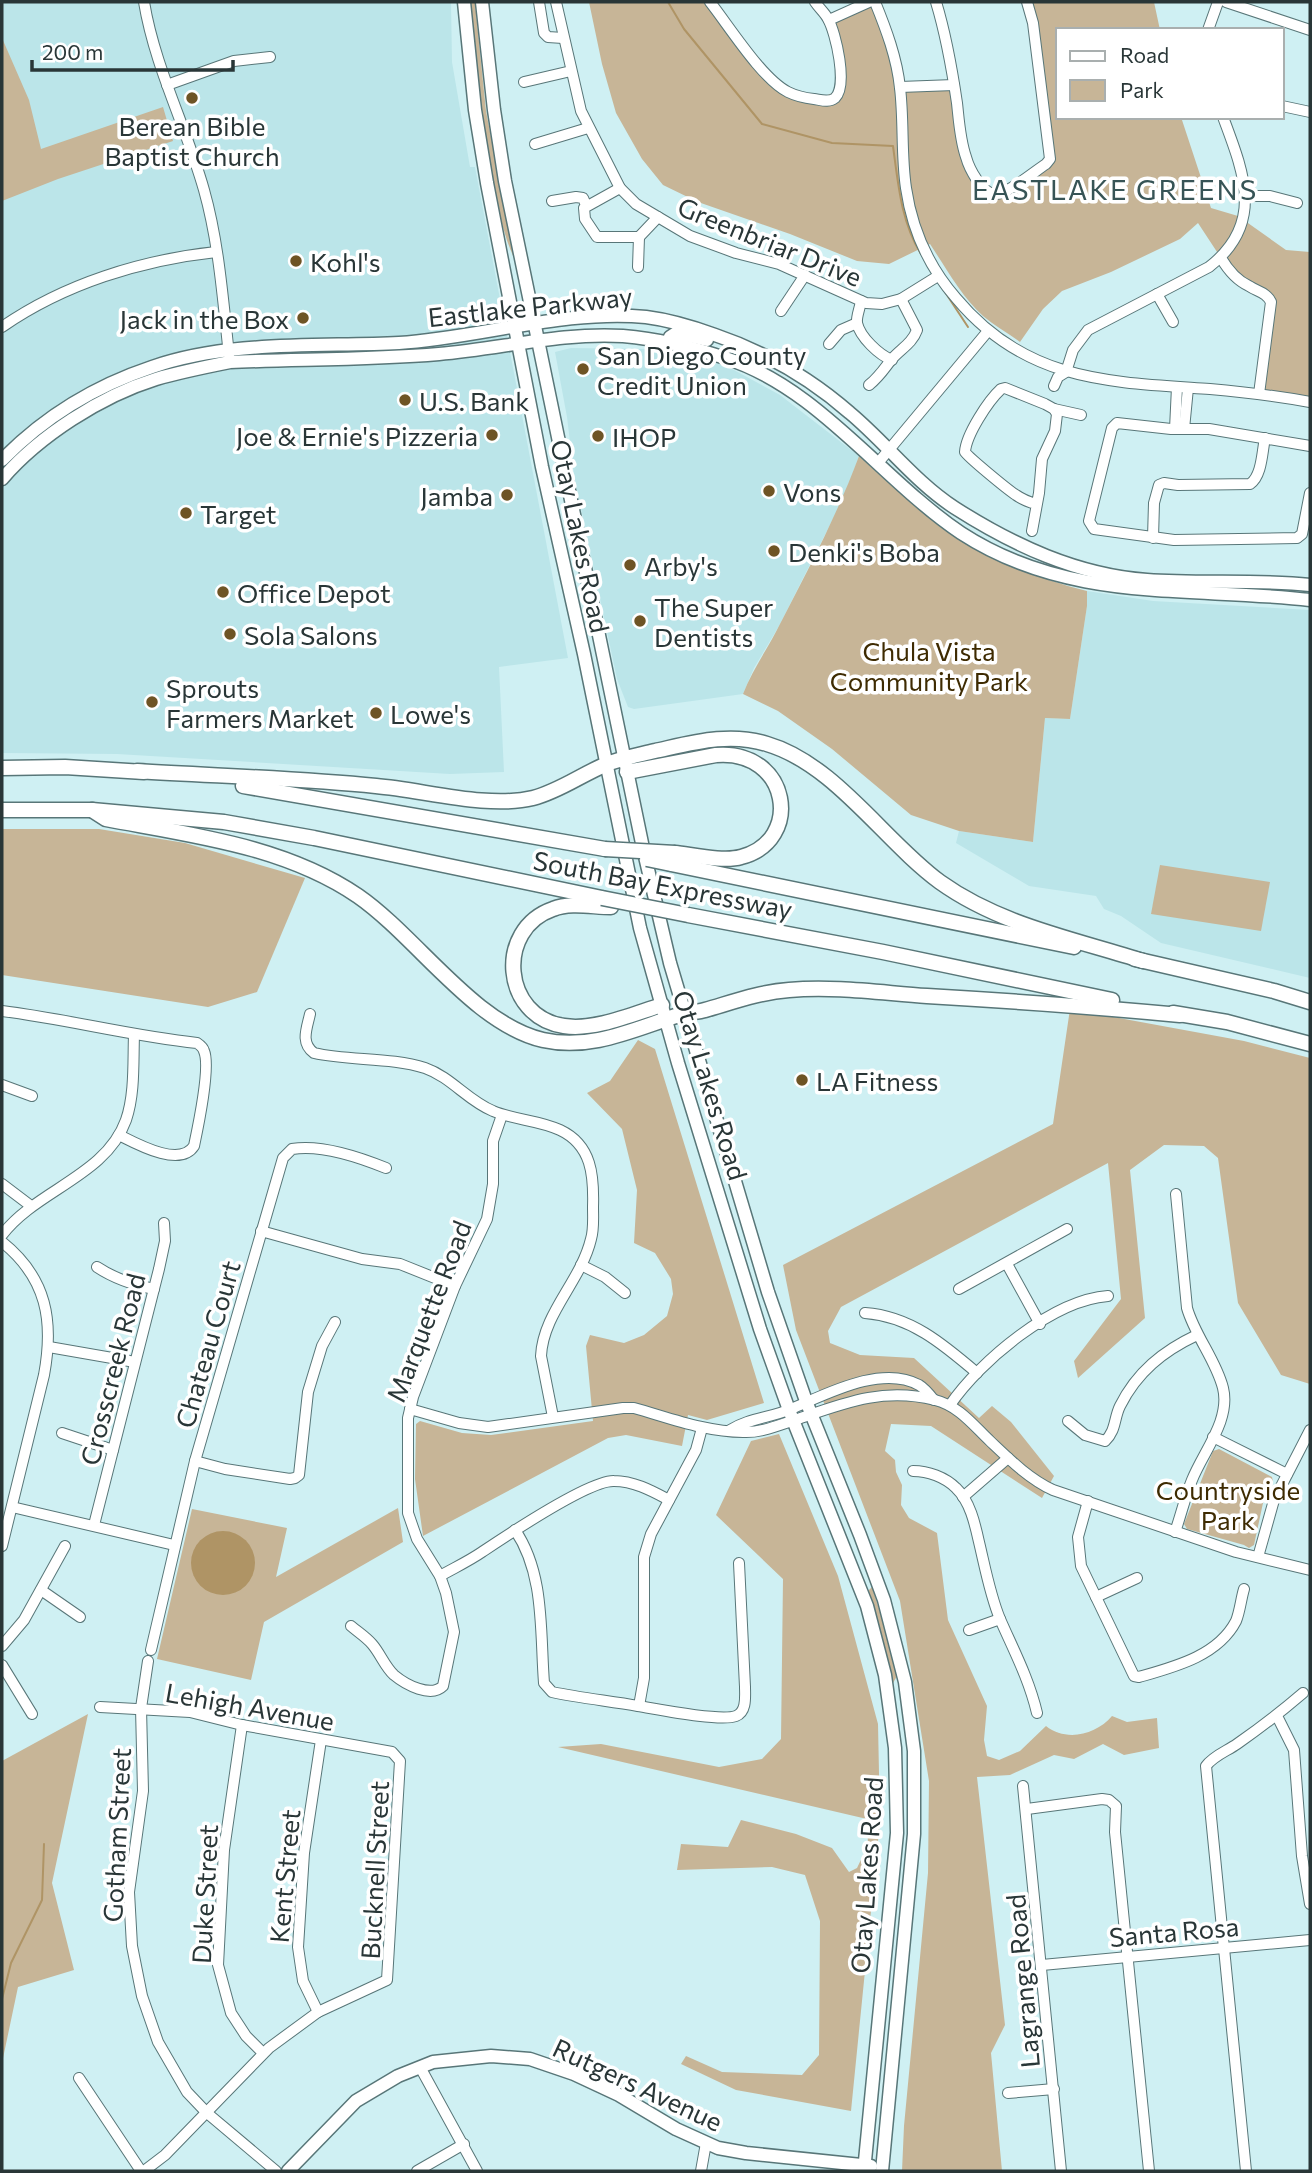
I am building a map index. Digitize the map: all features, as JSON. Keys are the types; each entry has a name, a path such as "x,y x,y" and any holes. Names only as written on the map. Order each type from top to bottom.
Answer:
{"highway":[{"path":"625,765 717,738 748,740 776,747 794,754 819,771 918,865 966,899 1013,920 1143,961"},
{"path":"137,771 376,786 503,801 521,800 547,793 606,764 625,765 729,755 757,763 774,781 780,799 779,818 771,836 758,849 735,858 673,859"},
{"name":"South Bay Expressway","path":"2,768 65,766 137,771 267,789 673,859 1143,961 1310,1002"},
{"name":"South Bay Expressway","path":"2,810 92,810 193,818 264,828 607,903 682,914 916,958 1180,1015 1227,1022 1310,1044"},
{"path":"92,810 106,819 207,838 267,854 330,880 382,915 498,1021 523,1034 553,1042 601,1041 685,1013 759,994 811,989 1060,1003 1180,1015"},
{"path":"607,903 566,906 547,911 531,922 519,938 513,957 513,977 520,995 541,1018 565,1026 584,1026 623,1018 662,1005"}],"main road":[{"name":"Otay Lakes Road","path":"464,2 475,110 518,345 640,928 756,1317 791,1415 867,1606 886,1675 895,1748 897,1833 864,2168"},
{"name":"Otay Lakes Road","path":"482,2 499,145 650,881 685,1013 752,1241 806,1401 884,1600 905,1682 914,1751 915,1802 882,2169"},
{"name":"Eastlake Parkway","path":"2,460 51,417 106,384 172,361 462,336 591,318 645,317 717,335 789,368 851,413 921,482 952,506 1026,548 1097,572 1146,580 1310,585"},
{"path":"668,342 673,334 680,334 751,355 768,357"},
{"name":"Eastlake Parkway","path":"2,479 36,445 116,396 229,356 391,357 582,336 622,336 668,342 728,358 763,373 826,417 929,509 985,547 1036,568 1094,584 1164,592 1310,600"},
{"path":"1094,584 1100,581 1118,582 1125,577"},
{"path":"890,1906 896,1914 893,1952 900,1986"},
{"name":"Rutgers Avenue","path":"288,2171 356,2101 398,2076 433,2062 491,2056 537,2061 600,2086 706,2143 746,2153 882,2169"}],"street":[{"path":"144,2 156,57 204,190 216,252 229,356"},
{"path":"539,2 544,33 548,37 563,38"},
{"name":"Greenbriar Drive","path":"556,2 581,111 620,188 636,204 690,236 736,253 779,264 861,301 882,304 901,299 938,276"},
{"path":"710,2 760,68 778,86 801,97 828,101 839,91 839,49 829,20 815,2"},
{"path":"829,20 872,2 895,58 900,87 906,188 918,234 938,276 969,314 988,331 1008,346 1042,363 1105,381 1259,394 1310,402"},
{"path":"936,2 944,29 965,156 988,193 999,194 1051,159 1027,2"},
{"path":"1209,28 1218,2"},
{"path":"1226,2 1310,30"},
{"path":"167,85 234,61 270,57"},
{"path":"524,82 571,71"},
{"path":"900,87 954,85"},
{"path":"1284,106 1310,112"},
{"path":"1032,531 1042,459 1055,431 1057,415 1050,406 1052,388 1058,377 1066,372 1073,350 1087,330 1209,267 1221,258 1239,230 1245,214 1246,196 1243,175 1226,119"},
{"path":"535,144 588,128"},
{"path":"620,188 586,205 583,213 585,219 597,237 639,237"},
{"path":"1246,196 1270,196 1297,203"},
{"path":"552,201 576,197 583,198 586,205"},
{"path":"638,267 639,237 658,217"},
{"path":"2,327 68,290 117,272 216,252"},
{"path":"1221,258 1230,273 1248,286 1266,293 1271,302 1259,394"},
{"path":"781,311 805,275"},
{"path":"1157,294 1173,322"},
{"path":"869,385 885,372 917,330 901,299"},
{"path":"861,301 857,323 863,335 884,357 892,360"},
{"path":"829,344 841,330 857,323"},
{"path":"877,463 988,331"},
{"path":"1180,429 1183,387"},
{"path":"1037,504 1013,494 991,473 968,457 965,446 984,410 1001,389 1005,388 1081,415"},
{"path":"1310,446 1209,429 1117,423 1112,428 1089,521 1094,529 1174,540 1297,538 1302,534 1310,493"},
{"path":"1153,538 1154,503 1159,485 1250,484 1258,475 1265,438"},
{"path":"2,1012 134,1035 197,1042 201,1046 206,1057 202,1108 191,1151 177,1156 141,1146 119,1135"},
{"path":"310,1014 305,1039 307,1046 314,1053 424,1068 487,1109 560,1130 573,1138 586,1154 594,1178 593,1229 589,1247 546,1331 542,1347 541,1356 553,1417"},
{"path":"2,1235 31,1206 94,1164 119,1135 131,1100 134,1035"},
{"path":"2,1085 32,1096"},
{"name":"Marquette Road","path":"351,1626 370,1642 394,1675 410,1685 428,1691 439,1690 445,1684 454,1632 440,1576 417,1539 408,1513 410,1409 456,1286 484,1228 492,1184 493,1141 502,1115"},
{"name":"Chateau Court","path":"150,1655 195,1461 283,1158 292,1149 343,1153 386,1168"},
{"path":"2,1184 31,1206"},
{"path":"1174,1532 1192,1480 1222,1415 1223,1387 1186,1308 1176,1194"},
{"name":"Crosscreek Road","path":"94,1525 155,1289 165,1241 164,1223"},
{"path":"959,1289 1067,1229"},
{"path":"261,1231 362,1259 400,1264 456,1286"},
{"path":"2,1242 17,1256 43,1297 49,1347 2,1546"},
{"path":"1007,1264 1040,1324"},
{"path":"581,1265 605,1277 625,1293"},
{"path":"97,1267 134,1285 155,1289"},
{"path":"950,1405 976,1373 1014,1339 1068,1308 1095,1297 1108,1296"},
{"path":"865,1313 885,1315 919,1329 942,1343 976,1373"},
{"path":"195,1461 225,1469 290,1479 299,1475 308,1392 322,1346 335,1322"},
{"path":"1068,1421 1085,1434 1105,1441 1112,1434 1119,1408 1149,1365 1163,1352 1197,1335"},
{"path":"49,1347 135,1362"},
{"path":"791,1415 806,1401 849,1385 897,1378 919,1385 935,1400"},
{"path":"410,1409 459,1423 488,1427 529,1423 612,1408 634,1408 702,1428 730,1430 741,1423 811,1414 868,1396 887,1395 935,1400 960,1411 1007,1458 1039,1483 1053,1490 1174,1532 1310,1570"},
{"path":"639,1706 644,1678 644,1557 652,1534 696,1450 702,1428"},
{"path":"1258,1557 1274,1500 1310,1430"},
{"path":"62,1433 113,1450"},
{"path":"1213,1437 1287,1474"},
{"path":"963,1497 1007,1458"},
{"path":"913,1471 940,1477 956,1488 972,1514 1000,1619 1030,1684 1037,1713"},
{"path":"440,1576 591,1486 613,1480 642,1486 669,1500"},
{"path":"1088,1501 1079,1532 1078,1552 1083,1572 1134,1676 1139,1677 1189,1660 1216,1646 1237,1619 1244,1589"},
{"path":"12,1507 174,1545"},
{"path":"515,1530 524,1543 534,1574 541,1618 545,1686 552,1692 666,1712 724,1717 741,1713 745,1687 739,1563"},
{"path":"2,1646 20,1627 65,1546"},
{"path":"1096,1597 1137,1578"},
{"path":"41,1590 80,1617"},
{"path":"969,1630 1000,1619"},
{"name":"Gotham Street","path":"150,1655 141,1708 144,1777 130,1875 129,1923 142,1996 158,2042 187,2092 207,2113 276,2171"},
{"path":"2,1665 32,1714"},
{"path":"1246,2171 1206,1766 1210,1760 1277,1716 1303,1693"},
{"name":"Lehigh Avenue","path":"100,1707 190,1712 242,1725 391,1752"},
{"path":"1277,1716 1294,1749 1300,1836 1310,1904"},
{"name":"Duke Street","path":"242,1725 224,1850 218,1965 231,2012 246,2036 263,2053"},
{"name":"Kent Street","path":"318,2012 303,1982 298,1947 303,1861 321,1740"},
{"name":"Bucknell Street","path":"318,2012 387,1980 390,1969 401,1773 400,1761 391,1752"},
{"name":"Lagrange Road","path":"1023,1786 1061,2171"},
{"path":"1027,1809 1102,1799 1109,1800 1115,1806 1115,1832 1149,2171"},
{"name":"Santa Rosa","path":"1042,1965 1310,1940"},
{"path":"79,2078 143,2171 165,2155 263,2053 318,2012"},
{"path":"420,2067 477,2171"},
{"path":"1008,2093 1054,2089"},
{"path":"701,2171 706,2143"},
{"path":"417,2171 464,2144"}],"shaded area":[{"path":"2,2 451,2 452,62 470,167 475,167 568,658 499,667 504,772 450,774 117,754 2,753"},
{"path":"571,348 648,349 708,356 780,395 859,456 844,497 743,694 634,709 628,707 617,679 574,475 555,352"},
{"path":"1087,591 1153,601 1310,610 1310,978 1161,943 1121,916 1104,909 1096,896 1029,886 956,843 959,831 1033,842 1045,718 1070,719"},
{"path":"223,1531 241,1537 249,1545 255,1563 249,1581 241,1589 223,1595 205,1589 197,1581 191,1563 197,1545 205,1537"}],"green space":[{"path":"470,2 475,3 486,111 514,258 502,222 489,162"},
{"path":"589,2 713,2 757,61 771,74 800,93 824,96 835,91 840,85 830,21 869,2 883,10 891,29 902,89 956,83 971,161 987,185 999,190 1047,160 1028,2 1154,2 1160,28 1056,28 1056,119 1182,119 1211,208 1238,216 1286,250 1310,252 1310,402 1259,395 1273,304 1221,258 1198,223 1180,239 1111,272 1062,291 1043,309 1020,342 975,308 954,282 930,244 889,264 857,261 698,202 663,185 642,159 616,113"},
{"path":"2,38 29,100 41,149 163,107 173,141 58,179 2,201"},
{"name":"Chula Vista Community Park","path":"859,456 911,502 991,555 1053,581 1087,591 1070,719 1045,718 1033,842 959,831 911,815 832,749 778,711 743,694 823,540"},
{"path":"2,829 99,829 185,843 305,878 257,992 208,1007 2,975"},
{"path":"1160,865 1270,882 1261,931 1151,914"},
{"path":"1070,1009 1244,1041 1310,1058 1310,1384 1281,1375 1238,1303 1218,1158 1204,1146 1164,1145 1130,1170 1145,1318 1078,1378 1074,1361 1121,1299 1108,1163 841,1307 828,1331 830,1343 860,1355 914,1358 979,1418 992,1406 1011,1422 1054,1476 1042,1498 931,1426 891,1424 885,1451 895,1460 896,1472 902,1485 901,1505 909,1518 937,1533 948,1620 987,1706 984,1740 987,1756 999,1760 1020,1751 1046,1726 1062,1734 1071,1735 1098,1728 1112,1716 1127,1722 1157,1718 1159,1748 1124,1755 1103,1744 1074,1759 1054,1755 1010,1775 977,1777 1005,2025 991,2053 1002,2171 902,2171 928,1873 929,1781 900,1601 796,1330 783,1265 1053,1124"},
{"path":"638,1040 655,1049 764,1403 707,1420 688,1415 682,1446 626,1435 608,1438 423,1536 415,1479 416,1424 420,1421 462,1433 491,1435 593,1421 586,1346 590,1335 624,1343 644,1335 667,1316 673,1294 671,1279 655,1253 634,1243 637,1190 622,1129 587,1093 610,1081"},
{"path":"779,1434 838,1576 878,1724 880,1821 851,2111 736,2090 681,2064 686,2056 722,2072 802,2075 819,2055 820,1921 805,1875 772,1867 677,1870 681,1844 728,1847 741,1820 796,1834 832,1848 849,1872 857,1868 868,1845 867,1819 558,1747 601,1744 719,1767 762,1759 781,1739 783,1579 716,1515 751,1441"},
{"name":"Countryside Park","path":"1219,1449 1272,1477 1273,1482 1263,1503 1254,1545 1249,1548 1187,1529 1184,1524 1213,1451"},
{"path":"398,1508 403,1542 264,1622 251,1680 157,1659 192,1509 287,1528 276,1577"},
{"path":"872,1587 897,1676 893,1683 868,1591"},
{"path":"88,1714 52,1883 74,1970 18,1987 2,2063 2,1761"}],"waterway":[{"path":"668,2 684,29 762,124 832,143 893,146 905,216 921,254"},
{"path":"943,289 968,327"},
{"path":"2,1999 11,1963 42,1900 44,1844"}],"place":[{"name":"Berean Bible Baptist Church","path":"192,98"},
{"name":"Kohl's","path":"296,261"},
{"name":"Jack in the Box","path":"303,318"},
{"name":"San Diego County Credit Union","path":"583,369"},
{"name":"U.S. Bank","path":"405,400"},
{"name":"Joe & Ernie's Pizzeria","path":"492,435"},
{"name":"IHOP","path":"598,436"},
{"name":"Vons","path":"769,491"},
{"name":"Jamba","path":"507,495"},
{"name":"Target","path":"186,513"},
{"name":"Denki's Boba","path":"774,551"},
{"name":"Arby's","path":"630,565"},
{"name":"Office Depot","path":"223,592"},
{"name":"The Super Dentists","path":"640,621"},
{"name":"Sola Salons","path":"230,634"},
{"name":"Sprouts Farmers Market","path":"152,702"},
{"name":"Lowe's","path":"376,713"},
{"name":"LA Fitness","path":"802,1080"}],"district":[{"name":"EASTLAKE GREENS","path":"1115,189"}]}
